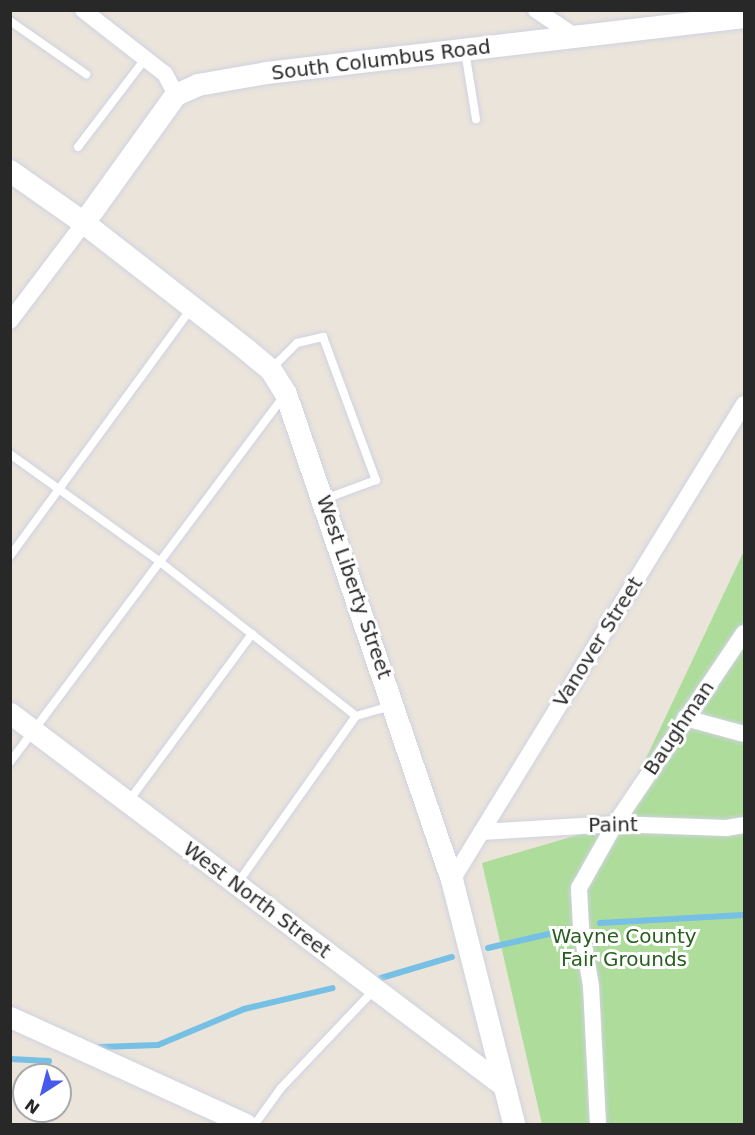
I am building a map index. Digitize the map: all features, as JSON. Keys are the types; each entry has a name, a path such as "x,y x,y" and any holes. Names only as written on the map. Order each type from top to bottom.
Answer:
{"main road":[{"name":"South Columbus Road","path":"176,95 198,85 221,80 737,15"},
{"path":"84,223 176,95"},
{"name":"West Liberty Street","path":"10,171 84,223 271,370 286,394 324,499 452,880 514,1125"}],"street":[{"path":"83,10 165,74 176,95"},
{"path":"536,10 576,37"},
{"path":"10,321 84,223"},
{"name":"Vanover Street","path":"452,880 744,404"},
{"name":"Baughman","path":"598,1125 591,986 581,927 579,888 615,824 744,633"},
{"name":"West North Street","path":"10,713 504,1086"},
{"path":"685,718 744,734"},
{"name":"Paint","path":"481,832 615,824 726,828 744,825"},
{"path":"10,1017 246,1125"}],"lane":[{"path":"10,21 86,74"},
{"path":"465,50 476,118"},
{"path":"78,147 145,59"},
{"path":"10,556 60,491 191,309"},
{"path":"271,370 297,343 323,337 376,480 324,499"},
{"path":"10,762 286,394"},
{"path":"10,454 159,561 356,716"},
{"path":"128,802 252,634"},
{"path":"237,884 356,716 393,705"},
{"path":"255,1125 281,1088 375,988"}],"green space":[{"name":"Wayne County Fair Grounds","path":"744,551 744,1124 542,1124 482,863 615,824"}],"waterway":[{"path":"600,923 744,915"},
{"path":"488,948 566,930"},
{"path":"381,978 452,957"},
{"path":"100,1047 158,1045 244,1009 333,988"},
{"path":"10,1059 49,1061"}]}
